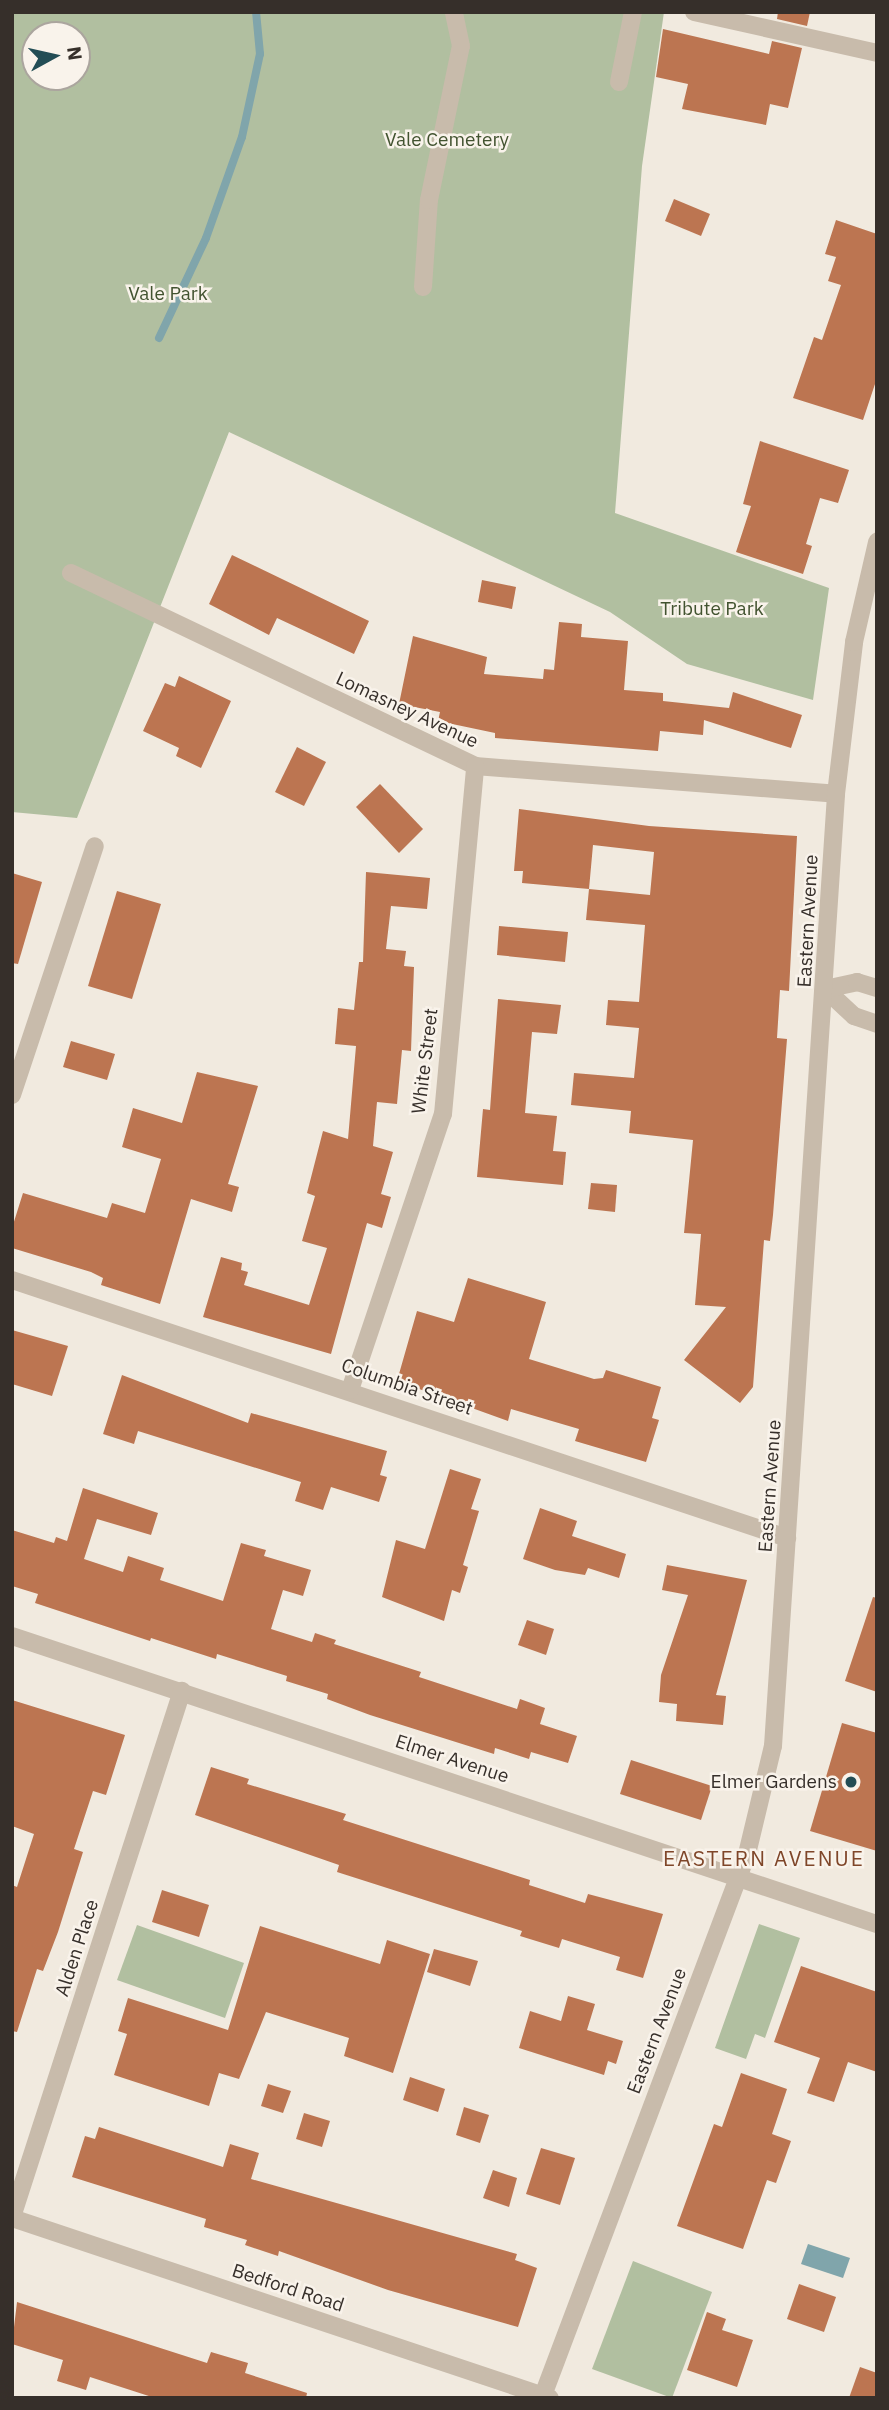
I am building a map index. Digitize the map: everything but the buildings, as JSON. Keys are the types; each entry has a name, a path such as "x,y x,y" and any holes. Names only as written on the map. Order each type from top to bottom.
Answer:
{"street":[{"path":"423,287 429,200 461,46 454,12"},
{"path":"619,82 633,12"},
{"path":"694,12 877,52"},
{"name":"Eastern Avenue","path":"545,2397 738,1875 773,1746 836,793 854,642 877,542"},
{"name":"Lomasney Avenue","path":"71,573 475,766 836,793"},
{"name":"White Street","path":"350,1390 443,1114 475,766"},
{"path":"12,1095 95,846"},
{"path":"825,989 857,982 877,988"},
{"path":"825,989 854,1016 877,1024"},
{"name":"Columbia Street","path":"12,1280 350,1390 787,1538"},
{"name":"Elmer Avenue","path":"12,1636 738,1875 877,1924"},
{"name":"Alden Place","path":"12,2217 182,1691"},
{"name":"Bedford Road","path":"12,2217 545,2397"}],"green space":[{"name":"Vale Park","path":"12,12 664,12 642,166 615,513 829,588 813,700 687,664 610,612 229,432 77,818 12,812"},
{"path":"759,1924 800,1938 765,2038 755,2034 746,2059 715,2048"},
{"path":"137,1925 244,1963 225,2018 117,1980"},
{"path":"633,2261 712,2292 672,2398 592,2369"}],"water":[{"path":"808,2244 850,2258 843,2278 801,2264"}],"waterway":[{"path":"159,338 206,238 242,137 260,54 256,12"}],"place":[{"name":"Elmer Gardens","path":"851,1782"}],"district":[{"name":"EASTERN AVENUE","path":"764,1858"}],"park label":[{"name":"Vale Cemetery","path":"447,140"},
{"name":"Tribute Park","path":"712,609"}]}
